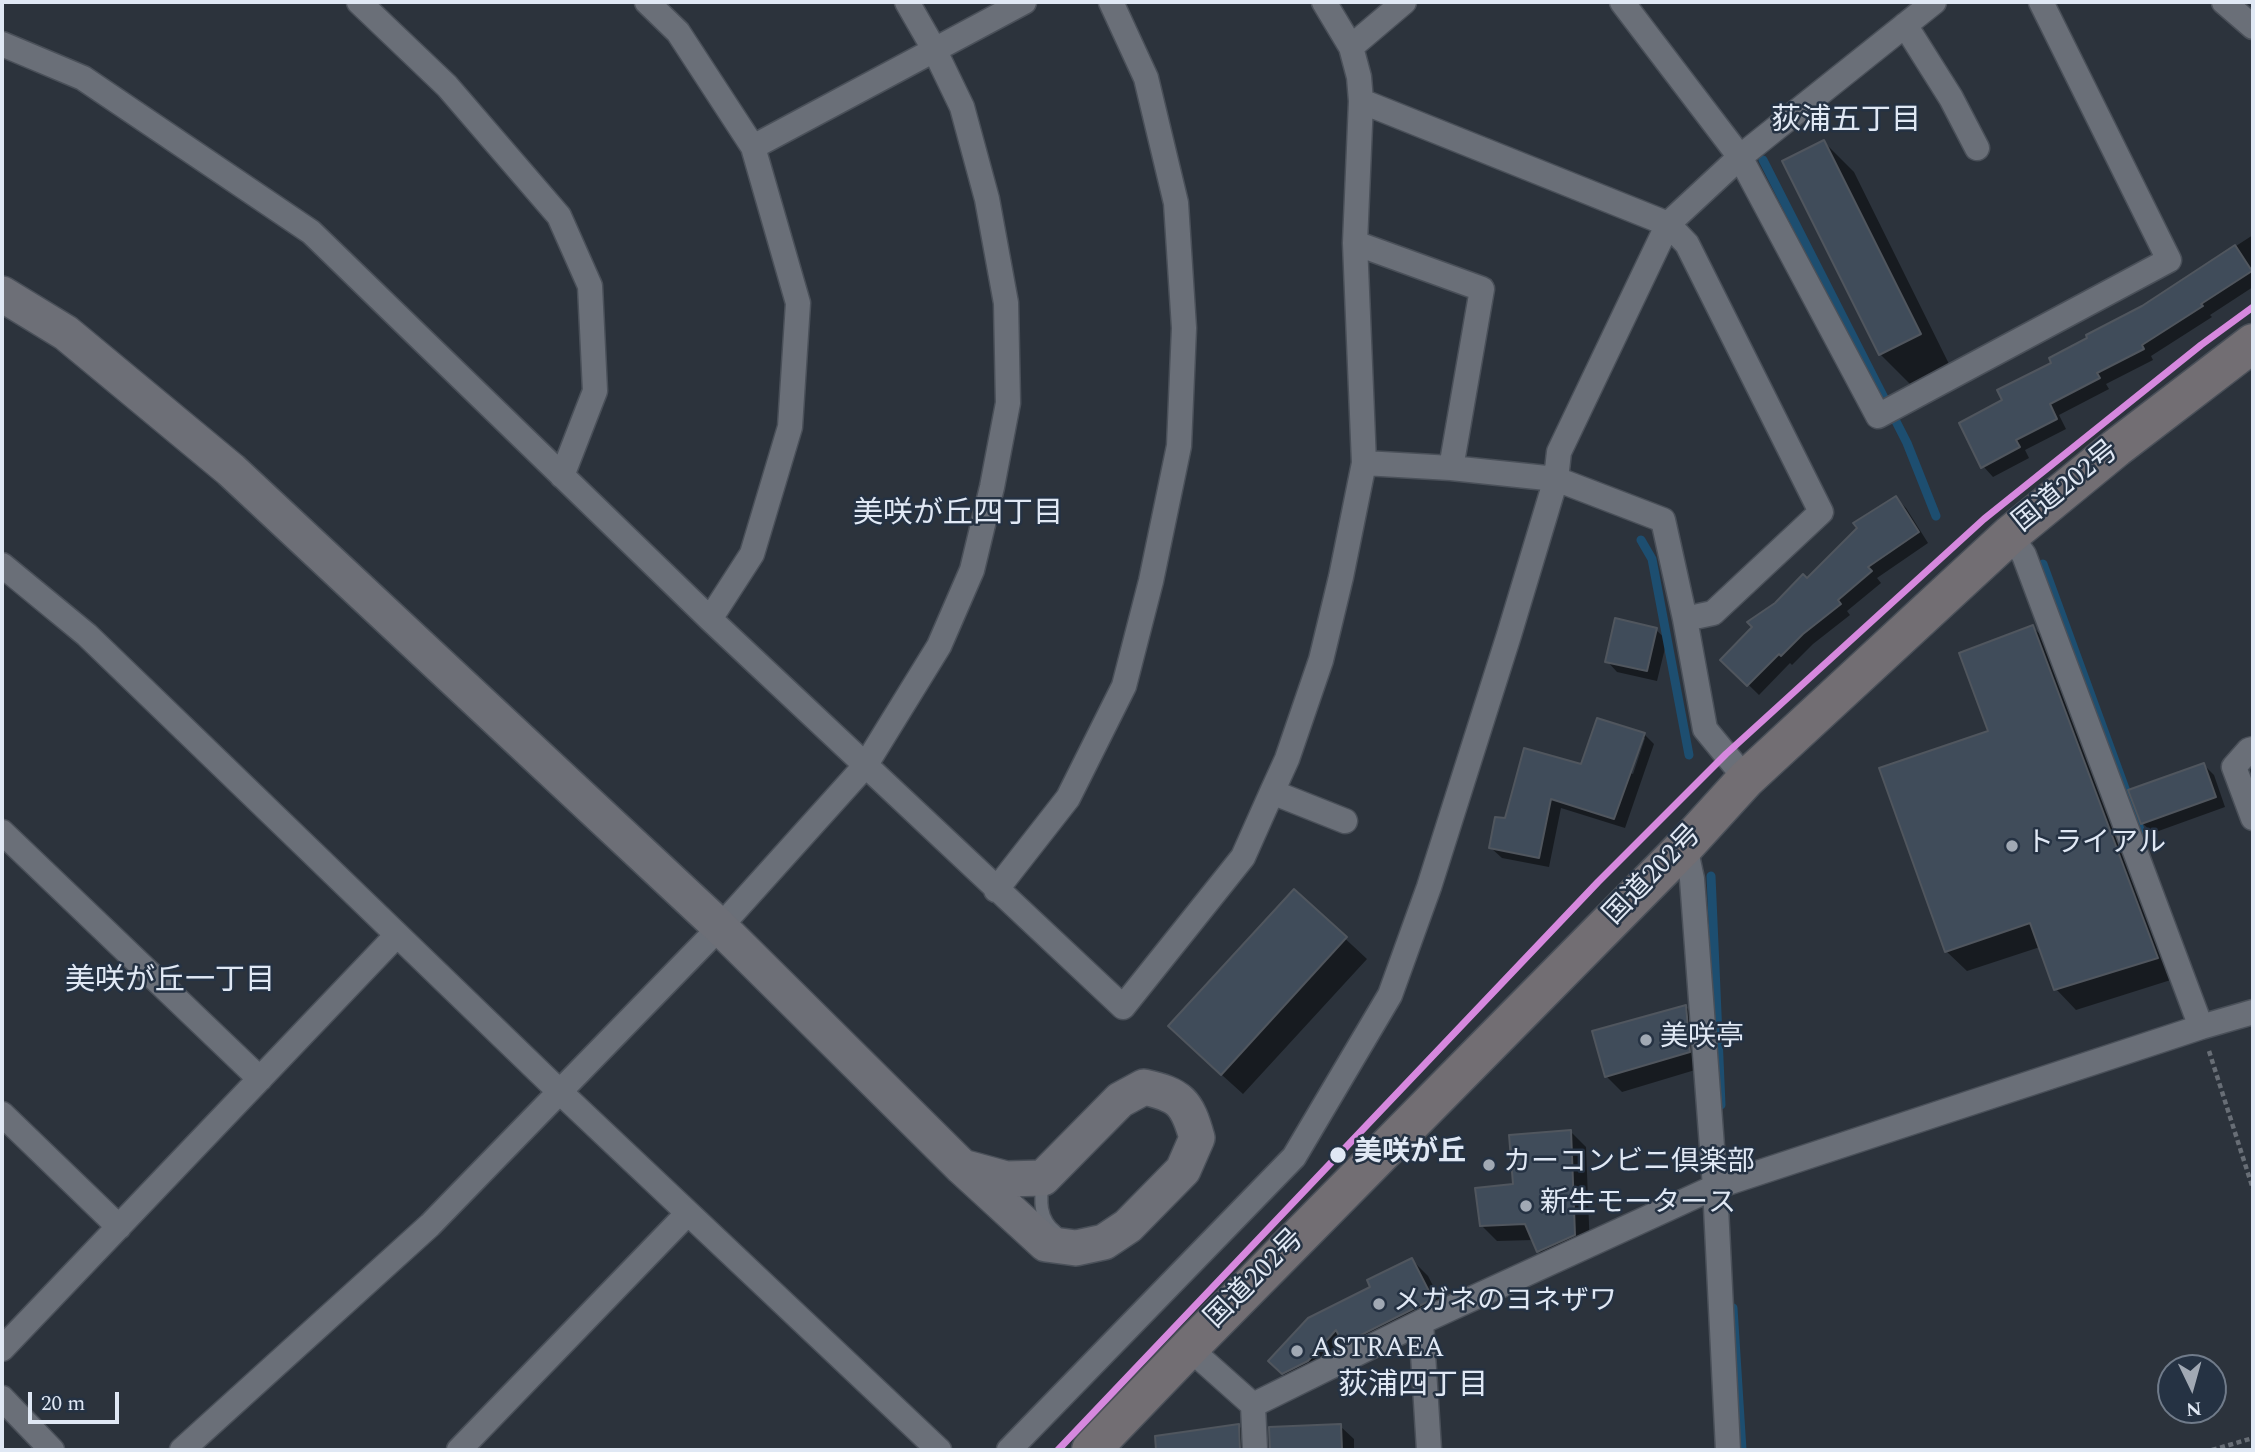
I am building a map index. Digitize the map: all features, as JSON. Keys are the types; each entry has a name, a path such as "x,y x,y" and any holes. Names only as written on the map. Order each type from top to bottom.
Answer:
{"highway":[{"name":"国道202号","path":"1091,1450 1685,846 1746,779 2010,535 2116,447 2253,343"}],"street":[{"path":"359,2 447,86 559,216 590,286 596,391 562,476"},
{"path":"647,2 678,32 753,147 798,303 789,426 752,554 710,619"},
{"path":"182,1450 430,1225 720,927 865,766 939,646 972,570 992,487 1008,403 1006,303 987,200 962,107 934,49 907,2"},
{"path":"753,147 1024,2"},
{"path":"996,890 1068,798 1124,686 1151,581 1179,446 1184,328 1176,203 1146,78 1111,2"},
{"path":"2,44 83,78 311,232 710,619 1123,1007 1243,857 1287,759 1321,660 1364,463 1355,243 1361,101 1359,77 1351,47 1324,2"},
{"path":"1351,47 1404,2"},
{"path":"1622,2 1740,157 1878,416 2169,260 2041,2"},
{"path":"2224,2 2253,27"},
{"path":"1009,1450 1293,1157 1390,995 1509,635 1556,479 1559,452 1668,224 1740,157 1919,10 1951,98 1977,148"},
{"path":"1361,101 1668,224 1687,244 1821,512 1713,613 1685,619"},
{"path":"1355,243 1482,289 1451,468"},
{"path":"2,295 66,333 231,470 720,927 962,1167 1046,1244 1076,1248 1104,1242 1128,1226 1183,1170 1198,1138 1190,1114 1171,1093 1144,1087 1120,1100 1043,1178 1006,1178 962,1167"},
{"path":"1364,463 1451,468 1556,479 1663,520 1705,729 1746,779"},
{"path":"2010,535 2024,555 2202,1027"},
{"path":"2,565 87,635 559,1091 939,1450"},
{"path":"2253,748 2234,767 2253,818"},
{"path":"1272,792 1345,821"},
{"path":"2,832 260,1079"},
{"path":"1685,846 1692,879 1725,1184 1728,1450"},
{"path":"2,1349 397,935"},
{"path":"1253,1405 1421,1322 1725,1184 2253,1012"},
{"path":"2,1114 119,1227"},
{"path":"459,1450 688,1213"},
{"path":"1421,1322 1429,1450"},
{"path":"1189,1348 1253,1405 1255,1450"},
{"path":"2,1398 52,1450"}],"lane":[{"path":"1043,1178 1039,1202 1048,1226 1076,1248"}],"path":[{"path":"2202,1027 2253,1189"},
{"path":"2212,1450 2253,1437"}],"building":[{"path":"1824,140 1921,334 1879,355 1782,161"},
{"path":"2235,245 2252,271 2142,345 2144,349 2097,373 2100,378 2050,404 2057,419 2016,440 2020,447 1981,468 1959,423 2002,400 1997,390 2051,363 2049,358 2142,306"},
{"path":"1896,496 1919,532 1868,567 1872,571 1838,600 1841,604 1803,634 1781,656 1779,654 1747,686 1720,660 1752,627 1747,622 1775,603 1803,574 1807,578 1857,528 1853,523"},
{"path":"1615,618 1657,628 1647,671 1605,662"},
{"name":"トライアル","path":"2033,625 2158,958 2054,990 2030,923 1945,952 1879,768 1988,731 1959,653"},
{"path":"1597,718 1645,733 1614,819 1551,799 1539,858 1489,848 1495,817 1505,818 1524,748 1581,764"},
{"path":"2204,763 2216,797 2141,824 2128,790"},
{"path":"1294,889 1347,937 1221,1075 1168,1026"},
{"name":"美咲亭","path":"1686,1005 1690,1052 1605,1077 1592,1031"},
{"name":"新生モータース","path":"1571,1130 1575,1235 1537,1252 1525,1224 1480,1226 1475,1188 1513,1184 1509,1135"},
{"name":"メガネのヨネザワ","path":"1412,1258 1433,1299 1343,1344 1336,1330 1308,1361 1282,1374 1268,1361 1308,1318 1370,1287 1367,1280"},
{"path":"1239,1424 1240,1450 1156,1450 1155,1436"},
{"path":"1341,1424 1342,1450 1270,1450 1269,1427"}],"waterway":[{"path":"1763,160 1907,443 1936,516"},
{"path":"1641,540 1652,559 1689,755"},
{"path":"2043,564 2142,835"},
{"path":"1711,876 1721,1105"},
{"path":"1733,1308 1742,1450"}],"transit line":[{"path":"1058,1450 1598,882 1726,754 1984,519 2201,345 2253,307"}],"place":[{"name":"トライアル","path":"2012,846"},
{"name":"美咲亭","path":"1646,1040"},
{"name":"美咲が丘","path":"1338,1155"},
{"name":"カーコンビニ倶楽部","path":"1489,1165"},
{"name":"新生モータース","path":"1526,1206"},
{"name":"メガネのヨネザワ","path":"1379,1304"},
{"name":"ASTRAEA","path":"1297,1351"}],"district":[{"name":"荻浦五丁目","path":"1846,123"},
{"name":"美咲が丘四丁目","path":"958,516"},
{"name":"美咲が丘一丁目","path":"170,983"},
{"name":"荻浦四丁目","path":"1413,1388"}]}
